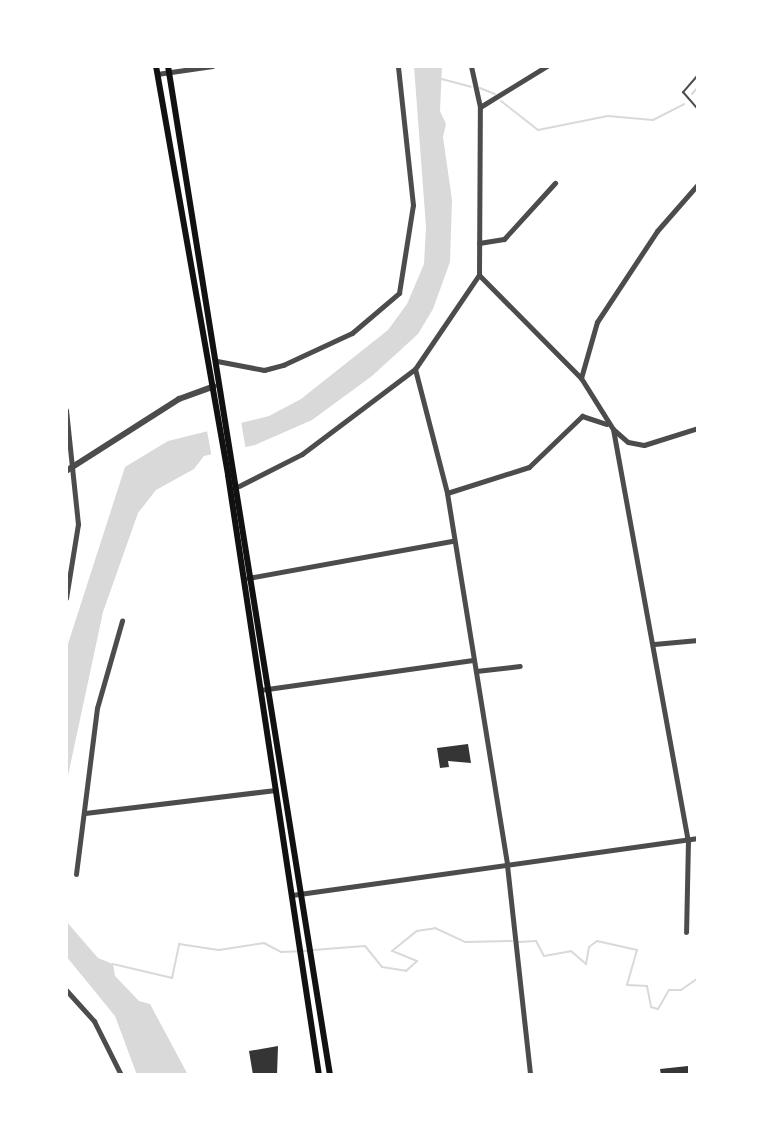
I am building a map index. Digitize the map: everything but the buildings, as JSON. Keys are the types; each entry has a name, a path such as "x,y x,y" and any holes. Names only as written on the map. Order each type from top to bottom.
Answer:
{"main road":[{"path":"168,69 239,486 276,790 319,1075"},
{"path":"156,70 248,578"},
{"path":"264,689 330,1075"}],"street":[{"path":"156,70 212,66"},
{"path":"217,361 264,370 283,365 352,333 399,293 413,205 398,66"},
{"path":"239,486 302,454 415,369 479,275 480,107 471,66"},
{"path":"480,107 547,66"},
{"path":"479,243 504,239 555,183"},
{"path":"581,378 597,322 657,231 698,184"},
{"path":"479,275 581,378 613,429 688,840 686,932"},
{"path":"415,369 447,493 452,541 476,671 507,865 509,916 530,1075"},
{"path":"69,469 179,399 222,384"},
{"path":"66,410 69,469 78,524 74,573 66,598"},
{"path":"447,493 529,467 582,416 601,419 628,442 644,445 698,428"},
{"path":"248,578 452,541"},
{"path":"66,575 74,573"},
{"path":"76,874 97,708 122,621"},
{"path":"654,644 698,640"},
{"path":"264,689 473,660"},
{"path":"476,671 520,666"},
{"path":"85,813 276,790"},
{"path":"292,895 698,838"},
{"path":"66,990 94,1021 121,1075"}],"lane":[{"path":"698,75 683,92 698,109"}],"shaded area":[{"path":"414,66 442,66 440,111 446,124 443,137 452,200 450,262 433,309 418,334 372,376 312,420 255,445 204,456 194,469 156,490 138,513 103,612 66,785 66,650 125,467 168,441 269,416 301,399 388,330 407,304 424,264 426,227"},
{"path":"66,921 98,958 113,964 115,976 139,1001 150,1004 188,1075 137,1075 115,1016 66,956"}],"pier":[{"path":"241,421 246,451 212,458 207,431"}],"waterway":[{"path":"438,78 471,87"},
{"path":"692,94 698,87"},
{"path":"480,88 495,94"},
{"path":"501,101 538,130 608,116 653,120 684,104"},
{"path":"313,950 365,946 382,967 406,971 417,961 392,951 417,931 435,928 465,942 512,941"},
{"path":"518,942 536,941 544,956 571,951 586,964 589,947 597,941 637,950 627,985 647,986 651,1007 658,1009 669,990 681,990 698,978"},
{"path":"113,964 172,978 179,944 219,950 264,943 281,952 307,951"}]}
